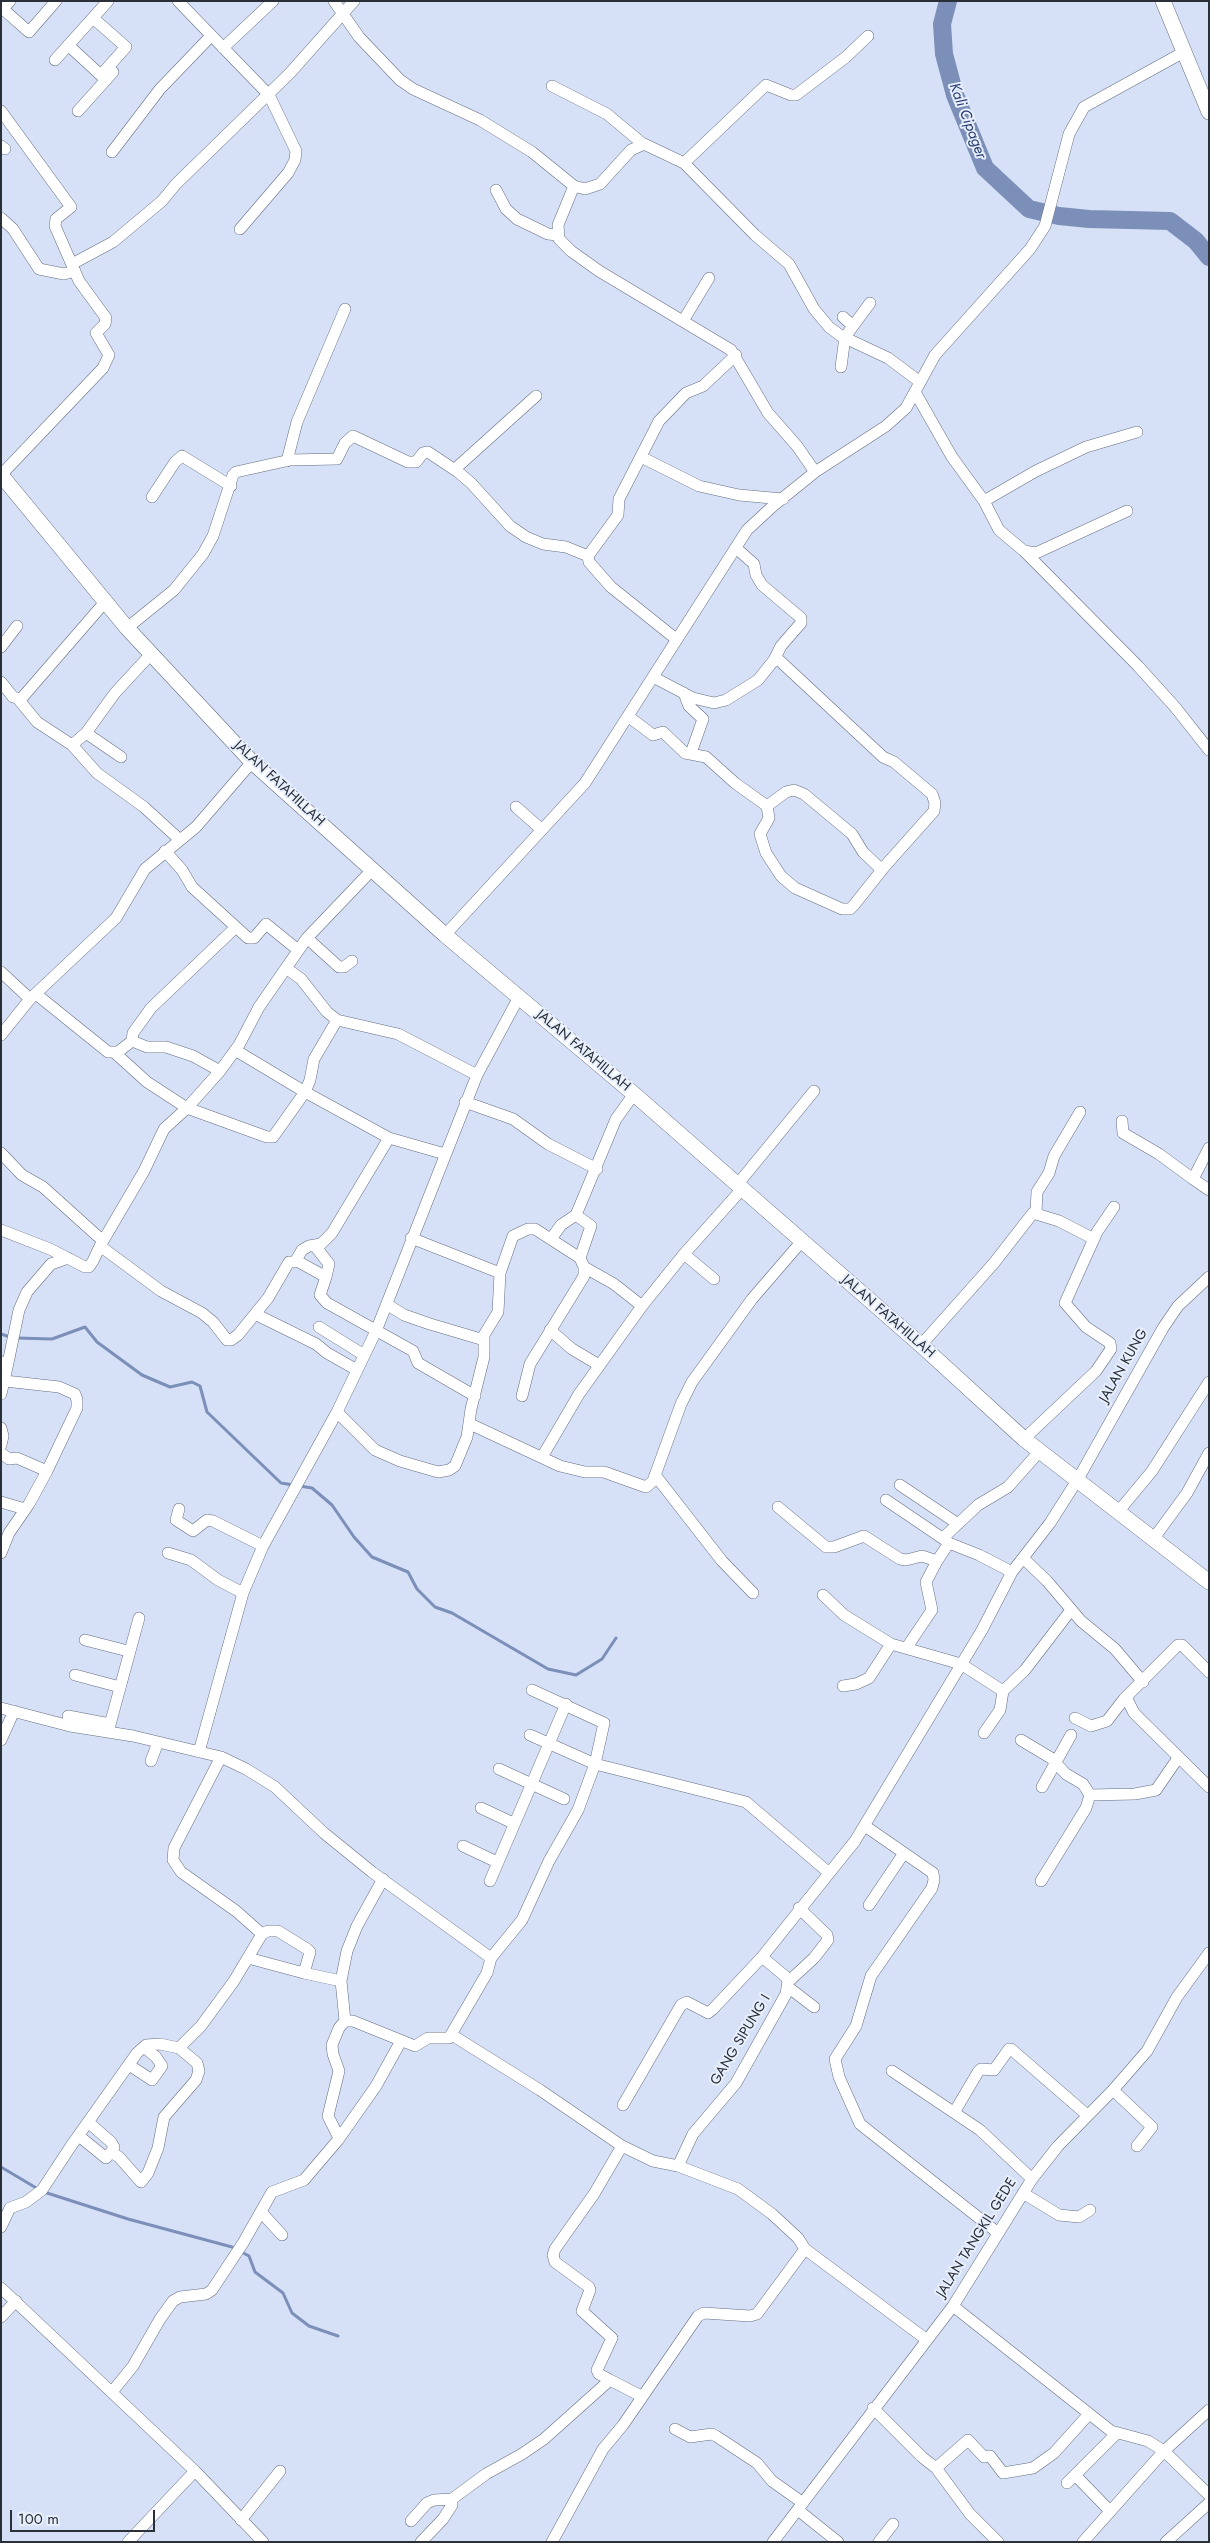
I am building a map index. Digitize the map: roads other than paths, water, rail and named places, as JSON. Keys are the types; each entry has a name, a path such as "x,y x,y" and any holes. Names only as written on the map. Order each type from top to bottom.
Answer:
{"street":[{"path":"10,1 3,9 29,32 56,1"},
{"path":"55,60 108,1"},
{"path":"178,1 269,95 279,119 293,144 295,160 288,173 240,229"},
{"path":"223,48 273,1"},
{"path":"334,1 365,44 400,80 413,89 480,120 532,152 574,186 585,189 600,184 631,150 643,144"},
{"path":"1,218 13,229 39,269 64,274 74,268 113,242 162,200 176,184 269,95 312,49 342,12 354,1"},
{"path":"1162,1 1209,112"},
{"path":"78,111 126,47 93,18"},
{"path":"112,152 160,89 210,36"},
{"path":"684,163 766,85 791,95 796,95 846,57 868,36"},
{"path":"68,46 105,74"},
{"path":"445,936 585,783 747,530 815,472 886,426 906,408 935,355 1030,249 1045,226 1069,134 1084,107 1184,52"},
{"path":"552,86 607,114 643,144 684,163 755,235 789,264 814,309 829,327 888,358 917,387 952,457 984,501 999,530 1024,551 1138,666 1175,707 1209,750"},
{"path":"1,111 71,207 55,223 74,268 90,299 106,318 105,324 96,333 109,356 107,362 66,408 1,475"},
{"path":"558,235 561,215 574,186"},
{"path":"496,190 506,209 517,219 548,234 558,235 571,251 585,261 722,342 736,356 768,413 797,446 815,472"},
{"path":"684,320 709,278"},
{"path":"840,367 845,337 870,303"},
{"path":"287,461 297,422 345,309"},
{"path":"843,317 853,326"},
{"path":"676,640 611,587 589,562 588,556 618,515 620,499 655,427 670,407 686,393 703,386 736,356"},
{"path":"455,469 536,396"},
{"path":"984,501 1036,471 1086,448 1137,432"},
{"path":"127,628 174,590 190,573 214,536 231,486 232,475 242,469 264,467 287,461 337,458 345,442 353,436 402,461 414,463 423,453 428,452 455,469 471,483 510,526 526,537 543,544 566,547 588,556"},
{"path":"152,497 182,456 231,486"},
{"path":"641,457 699,486 739,495 787,496"},
{"name":"JALAN FATAHILLAH","path":"1,475 104,602 252,762 445,936 634,1094 1039,1452 1078,1479 1209,1582"},
{"path":"1024,551 1036,553 1127,511"},
{"path":"653,677 684,693 714,704 726,700 758,680 774,660 781,646 799,627 801,618 762,586 756,574 754,564 736,548"},
{"path":"19,700 104,602"},
{"path":"1,647 17,626"},
{"path":"72,745 86,733 108,706 115,693 151,654"},
{"path":"629,717 651,734 661,732 684,753 691,752 706,757 735,783 767,806 768,818 760,833 762,844 781,876 795,888 846,910 854,905 882,870 934,812 934,799 894,762 883,757 784,664 774,660"},
{"path":"1,682 37,722 72,745 98,773 144,807 180,840"},
{"path":"684,693 689,706 703,719 691,752"},
{"path":"86,733 122,757"},
{"path":"1,1036 33,996 73,956 92,942 116,918 126,905 142,874 165,851 196,827 252,762"},
{"path":"767,806 786,792 794,790 804,794 852,834 864,852 882,870"},
{"path":"516,807 541,829"},
{"path":"165,851 182,870 192,887 251,939 266,924 298,950"},
{"path":"1,1230 89,1267 144,1171 158,1138 164,1129 187,1108 220,1071 307,938 372,870"},
{"path":"115,1053 132,1040 133,1033 151,1008 236,927"},
{"path":"307,938 339,967 344,968 352,961"},
{"path":"286,968 307,985 319,1004 337,1020 398,1034 477,1075"},
{"path":"1,972 104,1050 115,1053 147,1082 187,1108 267,1137 274,1136 305,1092 310,1080 314,1059 337,1020"},
{"path":"199,1752 243,1593 263,1546 337,1412 376,1331 388,1305 411,1238 465,1102 484,1058 519,997"},
{"path":"132,1040 147,1047 166,1047 193,1056 220,1071"},
{"path":"235,1050 305,1092 390,1138 445,1154"},
{"path":"542,1457 579,1394 642,1306 814,1091"},
{"path":"551,1239 561,1225 576,1215 597,1169 616,1120 634,1094"},
{"path":"465,1102 513,1119 548,1144 597,1169"},
{"path":"1036,1213 1037,1192 1049,1173 1054,1156 1080,1112"},
{"path":"1122,1121 1123,1133 1159,1154 1209,1190"},
{"path":"297,1261 302,1250 309,1246 321,1244 332,1233 390,1138"},
{"path":"1193,1179 1209,1148"},
{"path":"1,1153 22,1175 43,1187 102,1243 162,1291 213,1322 227,1340 231,1340 238,1334 274,1290 288,1262 297,1261 326,1277"},
{"path":"1024,1439 1096,1371 1111,1349 1110,1343 1086,1327 1065,1304 1094,1239 1114,1207"},
{"path":"921,1346 994,1263 1031,1215 1036,1213 1059,1221 1094,1239"},
{"path":"522,1396 530,1364 584,1276 582,1262 591,1226 576,1215"},
{"path":"337,1412 375,1450 400,1461 438,1472 449,1470 455,1466 463,1450 470,1424 484,1357 484,1340 498,1312 500,1273 513,1236 528,1228 535,1229 551,1239 642,1306"},
{"path":"411,1238 500,1273"},
{"path":"470,1424 560,1466 585,1472 604,1472 642,1487 649,1485 655,1475 681,1404 692,1382 752,1299 802,1241"},
{"path":"315,1246 329,1264 321,1291 322,1298 340,1312 413,1351 418,1363 475,1396"},
{"path":"684,1254 714,1279"},
{"path":"1,1394 5,1381 4,1362 27,1292 51,1264 68,1258"},
{"name":"JALAN KUNG","path":"623,2105 681,2005 687,2002 708,2013 762,1957 865,1826 961,1664 1012,1572 1050,1523 1078,1479 1163,1328 1178,1306 1209,1276"},
{"path":"388,1305 422,1321 484,1340"},
{"path":"255,1314 316,1344 327,1353 357,1370"},
{"path":"319,1326 364,1355"},
{"path":"550,1330 572,1349 599,1365"},
{"path":"1,1553 9,1533 47,1471 77,1408 75,1394 48,1384 22,1384 5,1381"},
{"path":"1118,1512 1152,1471 1209,1382"},
{"path":"1,1428 3,1436 1,1445"},
{"path":"907,1647 932,1610 926,1582 938,1561 946,1541 958,1524 978,1505 1008,1486 1039,1452"},
{"path":"1154,1538 1187,1493 1209,1453"},
{"path":"3,1459 12,1460 17,1458 47,1471"},
{"path":"655,1475 722,1561 753,1593"},
{"path":"900,1485 958,1524"},
{"path":"886,1500 946,1541 1012,1572"},
{"path":"1,1502 25,1509"},
{"path":"778,1507 826,1547 834,1547 864,1536 900,1559 906,1560 922,1556 938,1561"},
{"path":"179,1509 176,1520 193,1532 207,1520 213,1521 263,1546"},
{"path":"168,1553 191,1560 218,1580 243,1593"},
{"path":"1023,1558 1047,1581 1081,1621 1115,1649 1143,1682"},
{"path":"823,1595 844,1615 891,1644 907,1647 961,1664 1003,1691"},
{"path":"984,1733 1000,1710 1003,1691 1025,1670 1072,1610"},
{"path":"109,1728 138,1618"},
{"path":"85,1640 128,1651"},
{"path":"843,1686 856,1684 869,1678 891,1644"},
{"path":"1075,1718 1090,1726 1102,1723 1108,1719 1126,1697 1178,1645 1182,1645 1209,1672"},
{"path":"75,1675 120,1687"},
{"path":"345,2021 354,2021 415,2046 428,2038 443,2040 452,2035 487,1973 492,1958 522,1920 549,1861 570,1827 594,1764 604,1723 532,1690"},
{"path":"1126,1697 1134,1713 1178,1758 1207,1781"},
{"path":"490,1881 496,1862 533,1784 566,1704"},
{"path":"1,1708 70,1726 109,1728"},
{"path":"1,1740 14,1711"},
{"path":"68,1716 158,1742 221,1757 246,1768 275,1787 324,1833 383,1879 492,1958"},
{"path":"530,1735 594,1764 746,1802 828,1872"},
{"path":"1042,1787 1071,1735"},
{"path":"1020,1740 1057,1763 1066,1774 1083,1784 1090,1795 1086,1808 1041,1881"},
{"path":"151,1762 158,1742"},
{"path":"221,1757 174,1848 173,1860 181,1872 236,1911 262,1934"},
{"path":"1090,1795 1135,1794 1156,1790 1178,1758"},
{"path":"499,1769 564,1799"},
{"path":"481,1808 513,1823"},
{"path":"865,1826 933,1873 932,1888 872,1976 856,2026 835,2059 836,2068 860,2124 998,2233"},
{"path":"463,1846 496,1862"},
{"path":"869,1905 904,1853"},
{"path":"339,2138 328,2116 339,2071 332,2045 338,2029 345,2021 341,1981 347,1951 357,1926 383,1879"},
{"name":"GANG SIPUNG I","path":"678,2166 693,2134 742,2074 788,1984 814,1958 828,1940 827,1935 799,1908"},
{"path":"179,2048 201,2026 248,1958 262,1934 268,1931 278,1931 308,1949 310,1952 304,1973"},
{"name":"JALAN TANGKIL GEDE","path":"774,2542 953,2306 1032,2179 1086,2114 1113,2090 1147,2051 1177,1997 1208,1956"},
{"path":"762,1957 814,2007"},
{"path":"248,1958 341,1981"},
{"path":"452,2035 540,2090 622,2146 653,2161 678,2166 738,2189 772,2214 798,2238 805,2249 927,2340"},
{"path":"112,2392 133,2366 160,2319 173,2301 180,2297 209,2293 238,2250 272,2192 304,2180 339,2138 376,2086 401,2041"},
{"path":"1,2226 10,2208 26,2202 41,2192 129,2064 144,2047 150,2044 160,2044 179,2048 197,2063 199,2071 185,2093 164,2116 160,2142 144,2179 139,2181 119,2157 112,2152"},
{"path":"129,2064 152,2080 162,2066 156,2057 144,2047"},
{"path":"955,2111 978,2072 981,2069 994,2070 1009,2049 1012,2049 1086,2114"},
{"path":"892,2071 955,2111 980,2130 1032,2179"},
{"path":"1113,2090 1151,2123 1151,2132 1137,2146"},
{"path":"79,2136 106,2158 112,2152 114,2147 111,2142 88,2122"},
{"path":"622,2146 594,2194 554,2249 553,2256 555,2262 589,2287 590,2290 582,2312 612,2338 597,2370 599,2374 642,2396"},
{"path":"1023,2193 1059,2215 1079,2217 1090,2210"},
{"path":"261,2212 282,2235"},
{"path":"552,2542 599,2455 623,2425 698,2316 704,2313 750,2316 757,2314 805,2249"},
{"path":"1,2288 195,2471 263,2542"},
{"path":"1,2317 16,2301"},
{"path":"953,2306 1116,2434 1148,2441 1164,2451 1209,2494"},
{"path":"411,2521 427,2503 434,2500 452,2499 486,2474 544,2439 610,2380"},
{"path":"874,2408 922,2457 936,2468 970,2514 998,2542"},
{"path":"1083,2542 1164,2451 1209,2410"},
{"path":"936,2468 968,2440 984,2457 990,2456 1001,2472 1033,2468 1054,2453 1089,2414"},
{"path":"675,2429 680,2434 690,2437 712,2434 757,2464 772,2481 838,2542"},
{"path":"1110,2511 1071,2479 1116,2434"},
{"path":"128,2542 195,2471"},
{"path":"241,2520 280,2471"},
{"path":"421,2542 443,2519 452,2505 452,2499"},
{"path":"1166,2542 1209,2503"},
{"path":"879,2542 893,2524"}],"waterway":[{"name":"Kali Cipager","path":"948,1 942,24 944,54 955,95 985,168 1029,209 1059,216 1089,219 1170,221 1196,241 1209,257"},
{"path":"16,1338 52,1339 85,1327 97,1342 142,1375 170,1387 192,1382 200,1386 207,1412 281,1483 312,1488 332,1505 354,1537 372,1557 408,1572 417,1589 435,1607 452,1613 548,1669 576,1675 602,1659 616,1638"},
{"path":"1,1334 10,1337"},
{"path":"1,2167 38,2189"},
{"path":"44,2192 128,2219 232,2247 249,2256 255,2272 283,2293 292,2313 309,2326 338,2336"}]}
